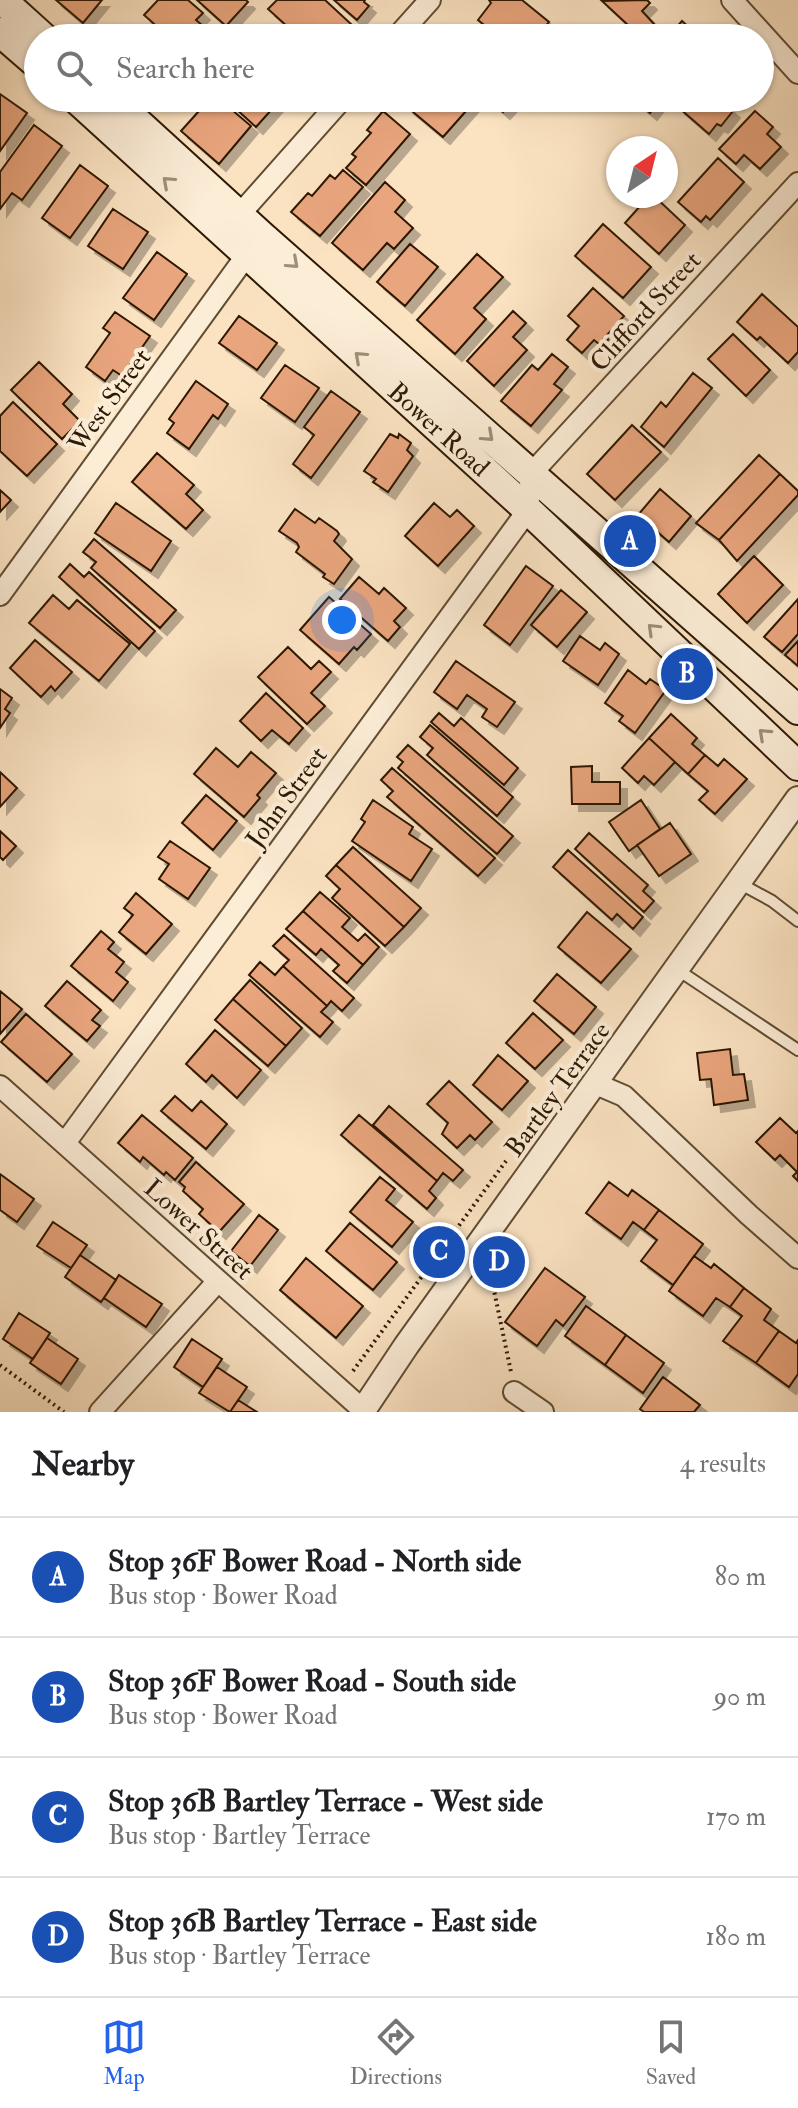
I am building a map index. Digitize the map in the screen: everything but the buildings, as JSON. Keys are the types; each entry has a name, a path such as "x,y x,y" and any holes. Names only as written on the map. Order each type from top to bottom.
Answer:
{"main road":[{"path":"2,0 29,24"},
{"path":"0,32 24,53"},
{"name":"Bower Road","path":"92,112 254,244 798,766"},
{"name":"Bower Road","path":"124,112 231,223"},
{"name":"Bower Road","path":"254,244 531,474 798,710"}],"street":[{"path":"409,24 430,0"},
{"path":"732,0 754,24"},
{"path":"774,46 798,73"},
{"path":"231,223 330,112"},
{"name":"Clifford Street","path":"531,474 798,183"},
{"name":"West Street","path":"0,595 254,244"},
{"path":"528,510 531,474"},
{"name":"John Street","path":"65,1143 528,510"},
{"name":"Bartley Terrace","path":"363,1411 406,1346 798,799"},
{"path":"596,1084 624,1096 798,1258"},
{"name":"Lower Street","path":"0,1086 363,1411"},
{"path":"100,1412 218,1281"},
{"path":"514,1392 543,1412"}],"lane":[{"path":"739,883 772,901 798,921"},
{"path":"678,970 798,1050"}],"path":[{"path":"492,1281 514,1392"},
{"path":"0,1365 64,1412"},
{"path":"45,1412 53,1405"}],"place":[{"name":"Stop 36F Bower Road - North side","path":"630,541"},
{"name":"Stop 36F Bower Road - South side","path":"687,674"},
{"name":"Stop 36B Bartley Terrace - West side","path":"439,1252"},
{"name":"Stop 36B Bartley Terrace - East side","path":"499,1262"}]}
